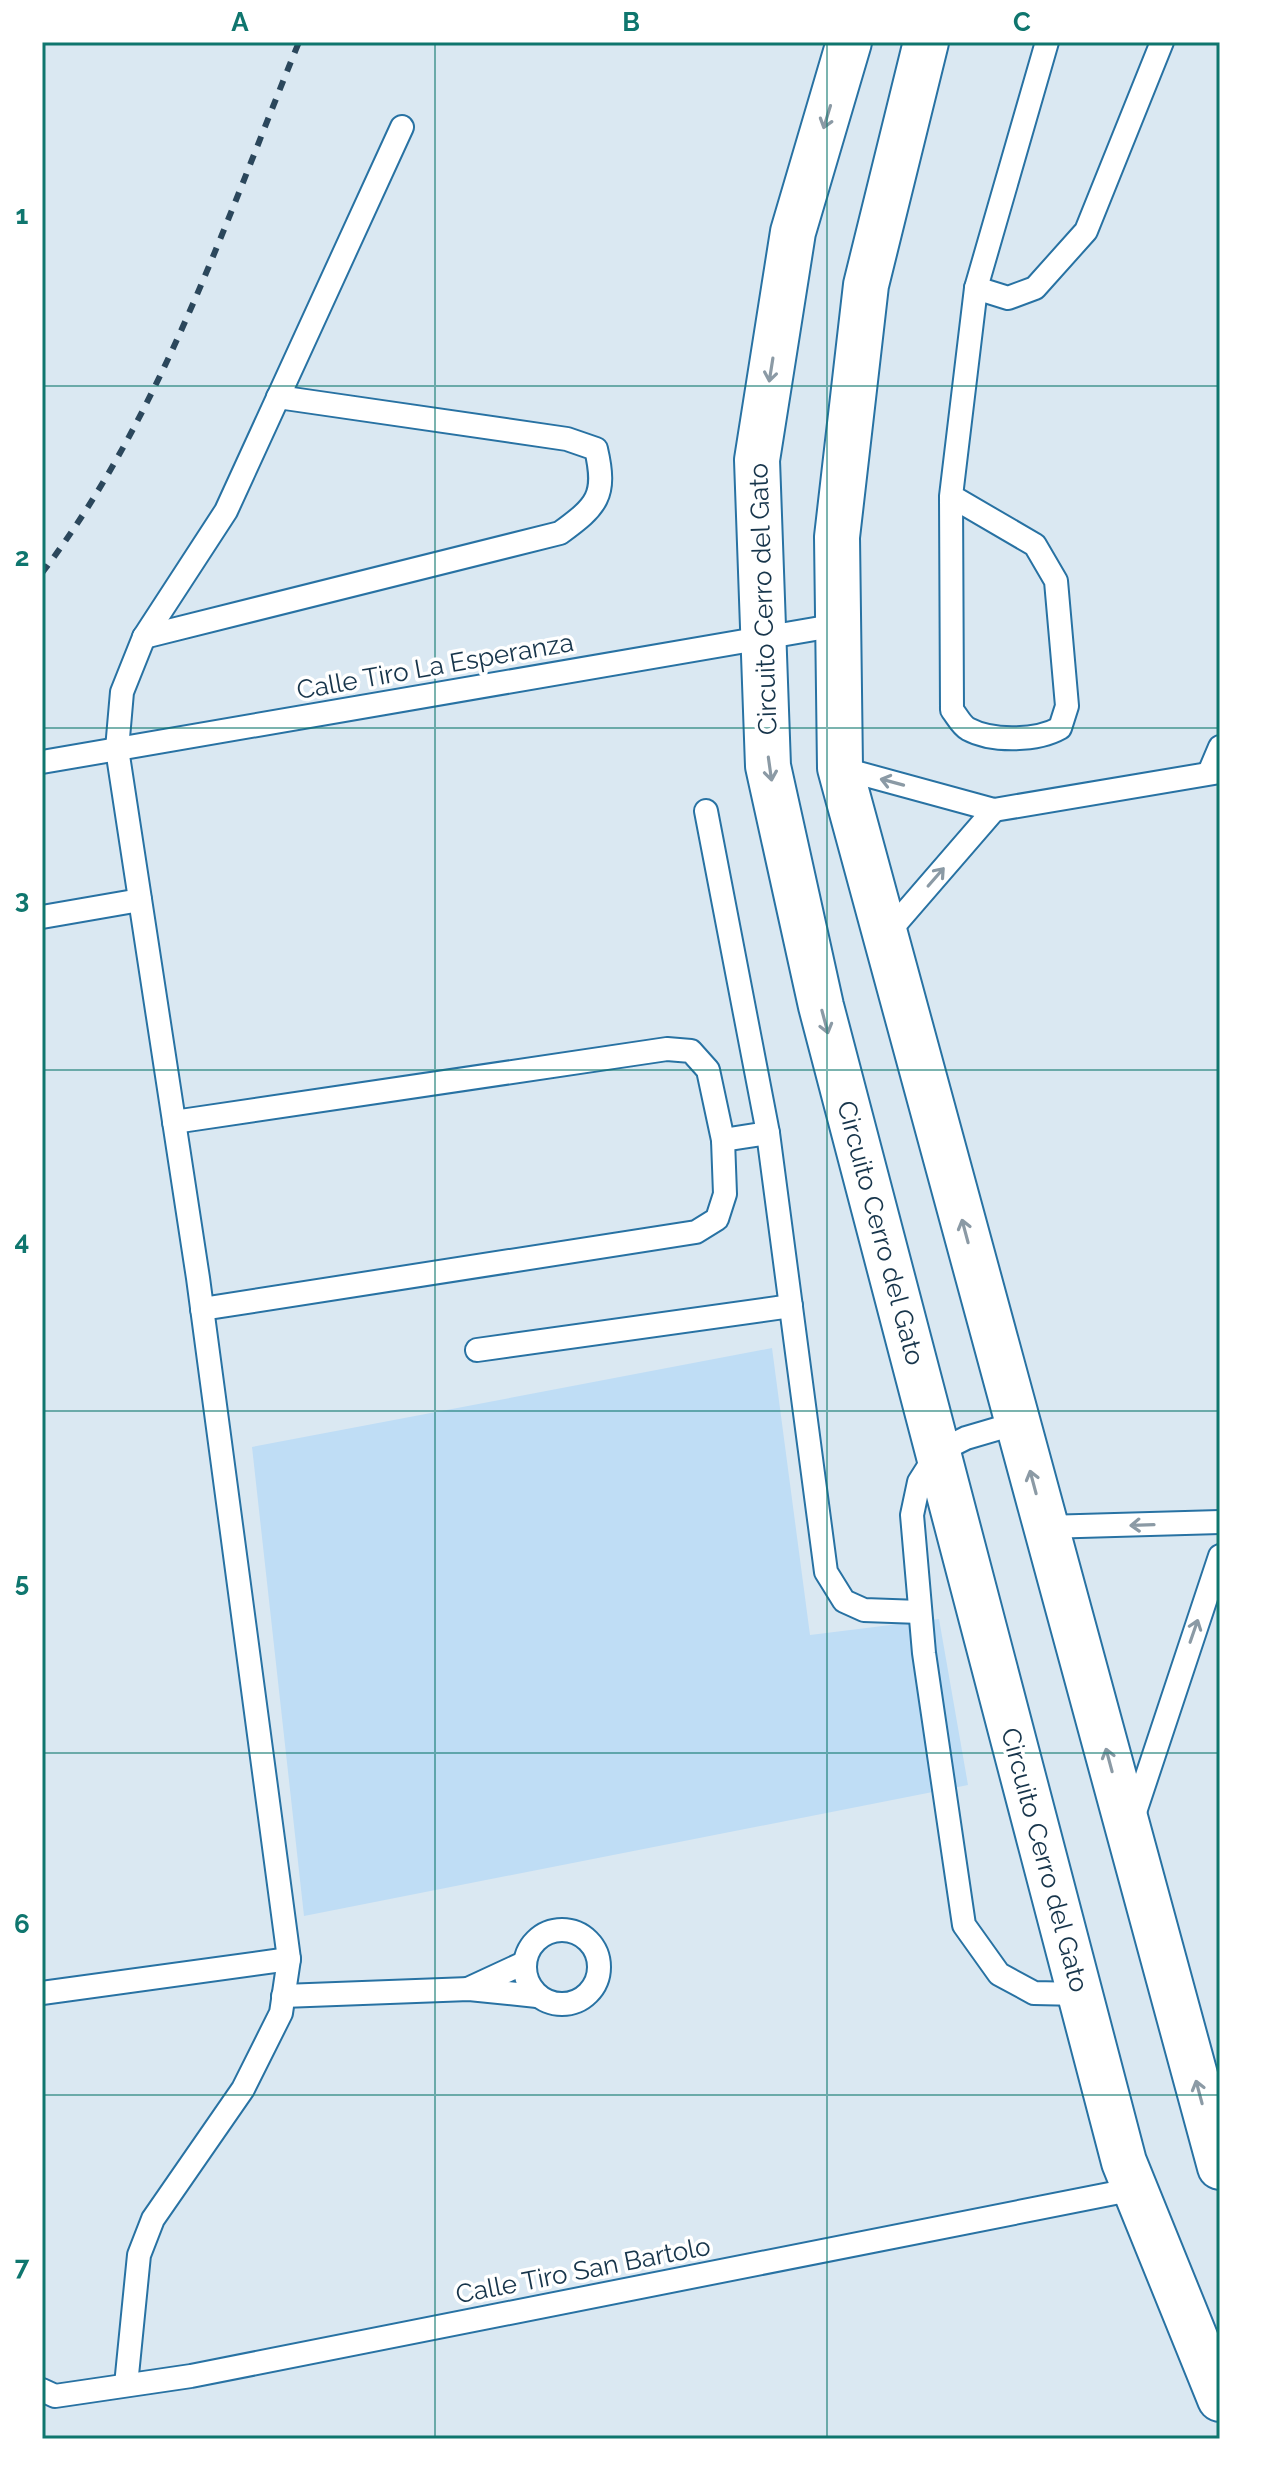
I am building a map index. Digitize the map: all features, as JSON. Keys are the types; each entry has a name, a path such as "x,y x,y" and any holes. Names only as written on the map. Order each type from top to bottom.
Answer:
{"street":[{"name":"Circuito Cerro del Gato","path":"849,42 793,232 757,460 772,781 821,1006 1124,2162 1220,2399"},
{"path":"926,42 866,285 837,537 840,768 1220,2167"}],"lane":[{"path":"951,496 1035,545 1056,581 1067,706 1060,728 1045,737 982,735 964,727 952,710 951,496 976,288 1047,42"},
{"path":"976,288 1008,298 1035,288 1086,231 1162,42"},
{"path":"126,2385 139,2255 153,2219 243,2089 281,2013 289,1959 202,1309 117,749 122,692 144,637 226,511 402,127"},
{"path":"144,637 560,533 594,508 603,478 596,449 582,444 278,397"},
{"name":"Calle Tiro La Esperanza","path":"42,762 838,625"},
{"path":"840,768 994,810 1215,772 1220,747"},
{"path":"885,936 994,810"},
{"path":"706,811 768,1133 826,1572 844,1601 864,1610 920,1612"},
{"path":"42,917 140,900"},
{"path":"174,1122 667,1049 691,1051 708,1070 723,1140 725,1194 717,1219 696,1232 202,1309"},
{"path":"723,1140 768,1133"},
{"path":"477,1350 791,1306"},
{"path":"1017,1423 966,1438 938,1452 919,1482 912,1515 920,1612 964,1925 999,1974 1034,1993 1080,1994"},
{"path":"1045,1527 1220,1522"},
{"path":"1129,1834 1220,1556"},
{"path":"283,1996 469,1989 537,1996 554,2004 572,2003 588,1994 597,1979 598,1970 592,1945 578,1933 560,1929 543,1934 530,1946 524,1963 527,1981 537,1996"},
{"path":"42,1993 289,1959"},
{"path":"469,1989 524,1963"},
{"name":"Calle Tiro San Bartolo","path":"46,2396 191,2376 1135,2189"}],"shaded area":[{"path":"772,1348 810,1635 939,1619 968,1785 304,1916 252,1447"}],"railway":[{"path":"42,573 84,513 122,450 156,384 217,248 299,42"}]}
